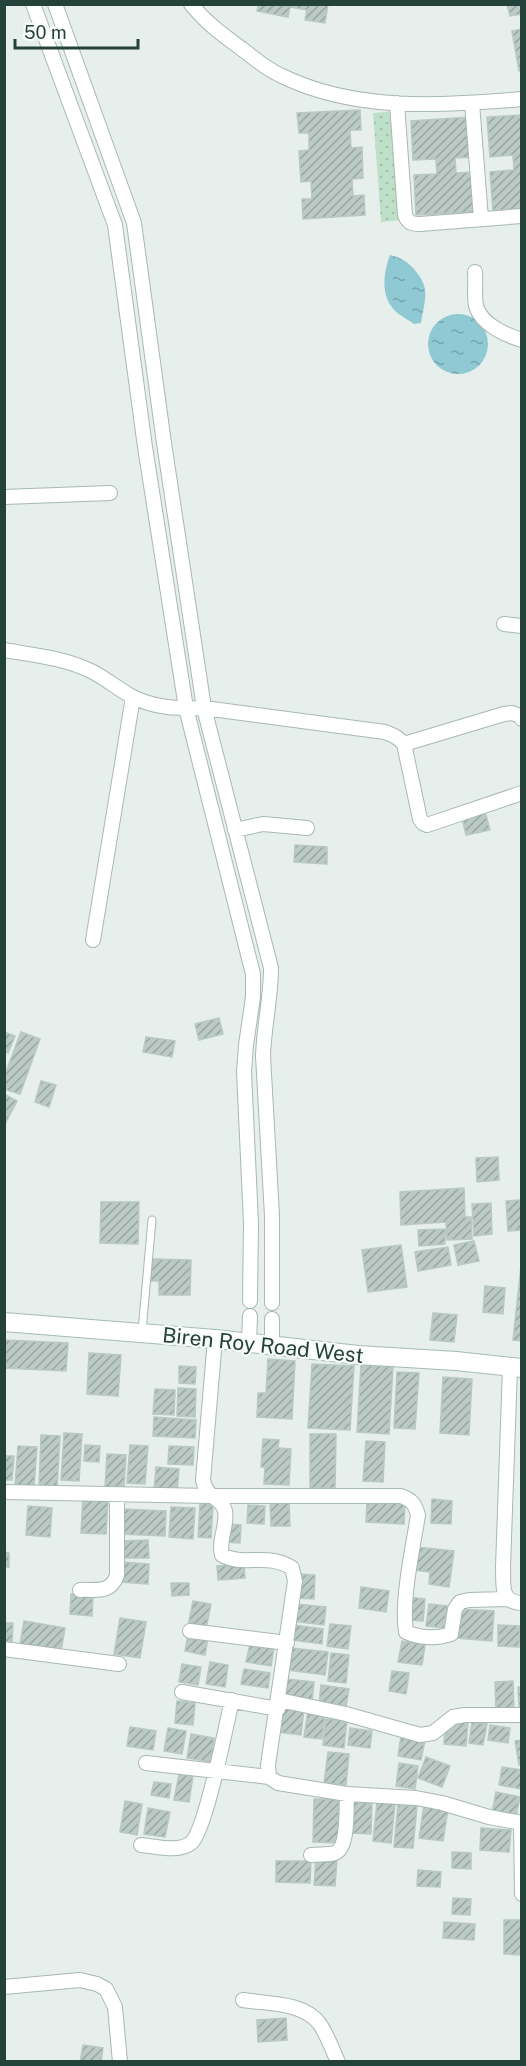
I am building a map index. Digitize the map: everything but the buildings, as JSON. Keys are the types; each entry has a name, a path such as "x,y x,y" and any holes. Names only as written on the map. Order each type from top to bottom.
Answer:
{"main road":[{"name":"Biren Roy Road West","path":"4,1322 215,1339 358,1355 516,1368"}],"street":[{"path":"33,4 115,225 145,447 186,708 254,974 244,1072 251,1223 250,1301"},
{"path":"55,4 134,223 204,708 271,968 271,986 264,1030 263,1067 272,1216 272,1303"},
{"path":"191,4 207,23 277,75 304,86 336,95 397,104 472,103 522,99"},
{"path":"472,103 482,219"},
{"path":"397,104 407,220 412,224 420,224 522,216"},
{"path":"115,225 134,223"},
{"path":"475,272 476,307 484,320 522,340"},
{"path":"145,447 164,442"},
{"path":"4,497 110,493"},
{"path":"504,624 522,626"},
{"path":"4,650 53,658 90,671 133,697 156,705 204,708 385,732 399,738 404,744 423,823 433,824 522,793"},
{"path":"93,940 133,697"},
{"path":"404,744 504,714 512,713 522,719"},
{"path":"235,830 263,824 307,828"},
{"path":"249,1343 250,1316"},
{"path":"272,1319 272,1346"},
{"path":"215,1339 203,1480 205,1489 210,1496 222,1503 225,1513 219,1546 222,1555 229,1559 281,1561 291,1568 295,1581 268,1765 269,1777"},
{"path":"516,1368 503,1567 504,1592 507,1599 513,1603 522,1604"},
{"path":"4,1492 210,1496 401,1496 410,1499 416,1505 418,1515 404,1621 406,1632 415,1636 442,1637 450,1634 455,1609 460,1602 507,1599"},
{"path":"80,1590 108,1589 114,1584 117,1575 117,1495"},
{"path":"190,1631 287,1643"},
{"path":"4,1648 119,1664"},
{"path":"182,1692 346,1714 420,1735 433,1733 453,1717 522,1715"},
{"path":"141,1845 180,1848 190,1843 198,1834 216,1771 232,1700"},
{"path":"146,1763 269,1777 278,1783 347,1794 416,1798 521,1823 522,1894"},
{"path":"311,1855 336,1852 342,1848 345,1841 347,1794"},
{"path":"4,1987 80,1980 106,1989 116,2007 120,2061"},
{"path":"243,2000 297,2008 309,2013 326,2034 338,2061"}],"lane":[{"path":"142,1333 152,1220"}],"green space":[{"path":"396,111 404,220 381,222 373,113"}],"water":[{"path":"390,255 409,264 423,282 425,300 421,323 414,324 401,316 388,300 385,281"},
{"path":"452,314 464,314 475,319 483,327 488,344 486,356 475,369 464,374 452,374 441,369 433,361 428,350 428,338 433,327 441,319"}]}
